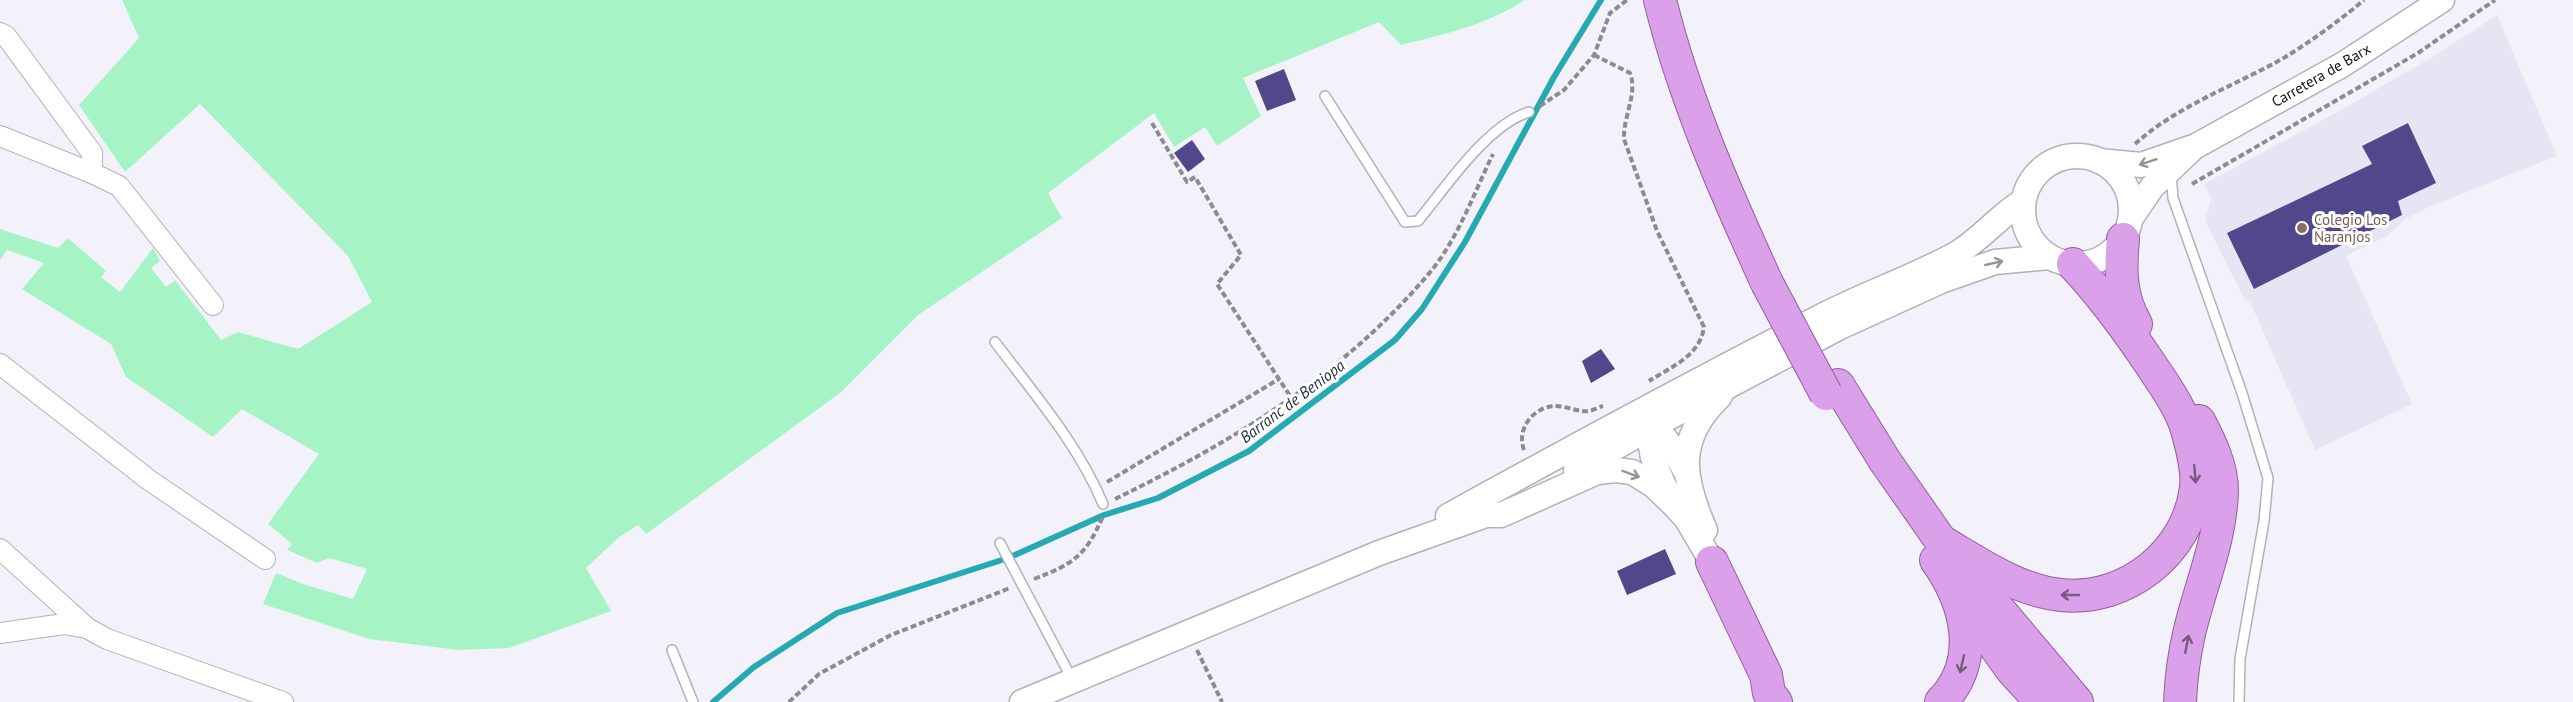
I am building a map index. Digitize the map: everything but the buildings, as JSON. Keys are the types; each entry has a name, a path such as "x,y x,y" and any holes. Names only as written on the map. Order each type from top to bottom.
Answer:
{"highway":[{"path":"1659,0 1710,132 1773,279 1832,390 1859,448 2011,669 2041,702"},
{"path":"1674,0 1710,132"},
{"path":"2127,228 2120,267 2121,289 2129,313 2194,412 2209,439 2217,462 2222,489 2217,530 2189,633 2181,672 2180,702"},
{"path":"1941,541 1984,566 2031,588 2060,596 2084,595 2118,588 2137,578 2154,566 2171,547 2185,525 2196,485 2194,459 2181,412 2112,308 2061,261"},
{"path":"1832,390 1886,461 1941,541 2077,702"},
{"path":"1712,562 1771,689 1778,684 1793,702"},
{"path":"1941,702 1959,675 1967,632 1965,618 1953,587"}],"street":[{"name":"Carretera de Barx","path":"2196,146 2342,65 2442,0"},
{"path":"0,33 6,36 92,153 92,173"},
{"path":"0,136 119,186 213,305"},
{"path":"2061,261 2037,247 2027,233 2023,217 2023,201 2029,185 2038,172 2051,163 2067,157 2083,156 2110,163 2141,165 2196,146"},
{"path":"1022,702 1379,553 1486,515 1572,472 1651,427 1840,327 1941,281 1995,262 2061,261 2088,264 2101,259 2114,250 2152,187 2196,146"},
{"path":"2110,163 2124,184 2130,200 2127,228"},
{"path":"1379,553 1503,488 1694,381 1836,309 1956,253 2023,201"},
{"path":"1674,505 1651,453 1651,427 1658,414 1908,284 1935,263"},
{"path":"0,364 149,480 265,559"},
{"path":"1712,562 1710,542 1688,488 1686,472 1695,428 1705,411 1732,385"},
{"path":"1503,488 1520,485 1642,423 1651,427 1671,446 1686,472"},
{"path":"1486,515 1501,515 1597,472 1616,470 1632,472 1653,485 1686,518 1712,562"},
{"path":"0,549 87,628 107,639 283,702"},
{"path":"0,633 64,624 87,628"}],"lane":[{"path":"1325,96 1406,222 1418,221 1494,131 1517,115 1529,112"},
{"path":"2171,169 2173,198 2242,393 2268,478 2264,521 2240,659 2239,702"},
{"path":"995,342 1070,442 1103,504"},
{"path":"1000,543 1073,681"},
{"path":"672,650 693,702"}],"path":[{"path":"1529,112 1564,90 1594,55 1610,13 1627,0"},
{"path":"2110,163 2146,134 2283,58 2364,0"},
{"path":"2192,184 2418,53 2495,0"},
{"path":"1594,55 1630,73 1634,84 1623,124 1624,139 1658,231 1704,327 1700,344 1692,353 1646,382"},
{"path":"1152,123 1187,182 1195,177 1241,255 1217,284 1292,399"},
{"path":"789,702 819,674 891,635 1055,571 1078,559 1097,530 1104,514 1103,504 1170,472 1227,441 1292,399 1375,333 1427,276 1456,232 1494,151"},
{"path":"1096,489 1279,379"},
{"path":"1532,470 1521,441 1524,426 1533,416 1548,407 1570,407 1588,411 1611,401"},
{"path":"1189,633 1222,702"}],"shaded area":[{"name":"Colegio Los Naranjos","path":"2497,15 2557,156 2427,208 2404,220 2387,236 2346,256 2412,404 2315,450 2251,304 2243,296 2205,221 2211,199 2204,184 2341,110 2434,56"}],"green space":[{"path":"122,0 1525,0 1496,16 1450,33 1401,45 1379,22 1243,78 1261,116 1217,146 1205,127 1174,147 1154,113 1048,193 1062,218 918,315 840,393 646,534 638,525 618,538 586,568 611,611 509,648 459,650 369,639 263,604 276,573 353,599 367,569 329,558 317,563 287,550 292,544 268,524 319,454 242,409 213,437 126,377 111,344 22,289 44,263 7,250 0,260 0,229 58,248 68,238 106,271 101,277 120,292 153,248 160,261 151,268 166,287 175,280 221,340 238,332 298,349 372,302 348,256 200,104 125,172 79,105 139,38"}],"waterway":[{"name":"Barranc de Beniopa","path":"713,702 754,667 837,613 1008,558 1104,515 1158,498 1249,451 1395,340 1422,309 1465,242 1554,77 1601,0"}],"place":[{"name":"Colegio Los Naranjos","path":"2302,228"}]}
